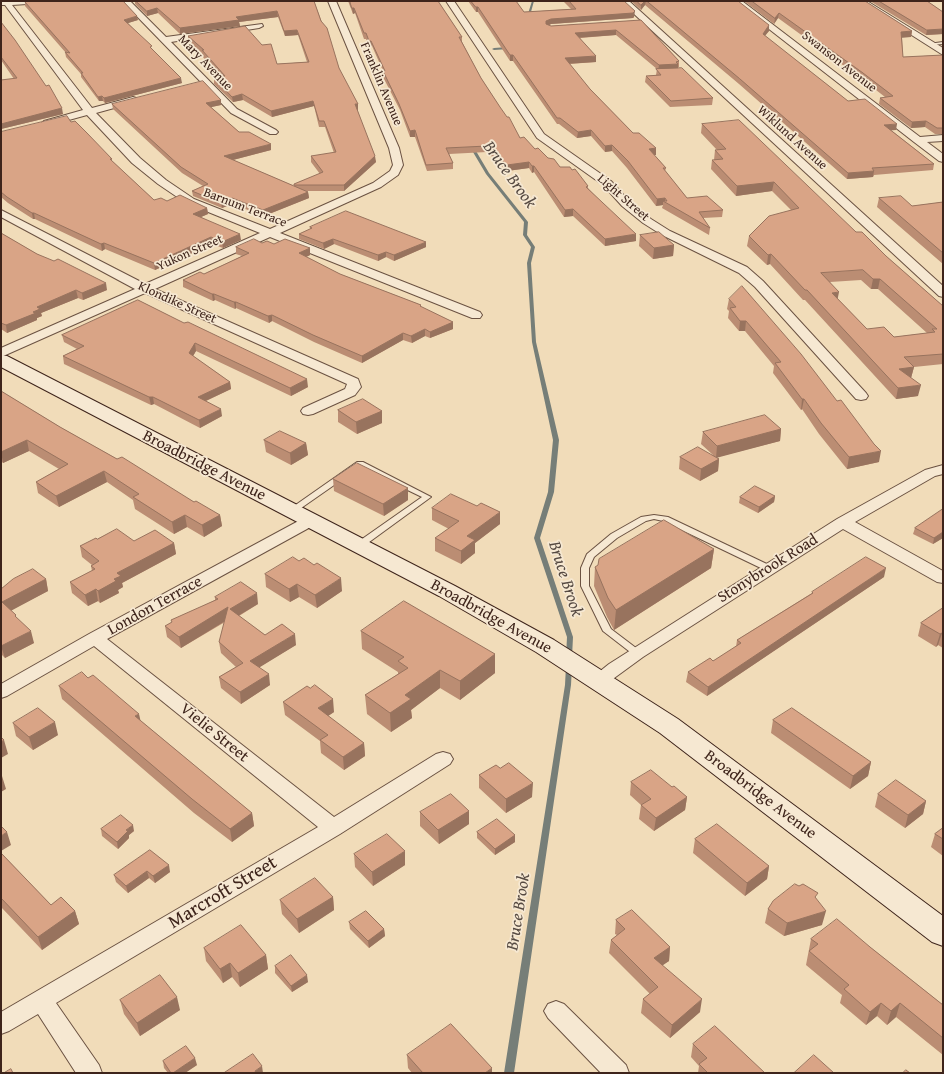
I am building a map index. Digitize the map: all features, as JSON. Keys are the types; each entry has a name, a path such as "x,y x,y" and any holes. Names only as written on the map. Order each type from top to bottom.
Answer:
{"main road":[{"name":"Broadbridge Avenue","path":"1,360 447,591 545,646 669,726 943,933"}],"street":[{"path":"4,3 42,1"},
{"name":"Mary Avenue","path":"126,1 164,40 200,82 234,111 273,132"},
{"name":"Franklin Avenue","path":"332,1 396,155 398,165 390,176"},
{"name":"Light Street","path":"450,1 540,136 607,183 626,204 647,221 666,233 743,270 759,284 861,396"},
{"name":"Wiklund Avenue","path":"624,1 642,22 943,293"},
{"name":"Swanson Avenue","path":"737,1 943,159"},
{"path":"862,1 943,52"},
{"name":"Barnum Terrace","path":"4,3 88,112 142,166 167,188 190,201 476,315"},
{"path":"164,40 260,26"},
{"path":"37,125 142,98"},
{"path":"918,140 943,138"},
{"name":"Yukon Street","path":"1,353 143,288 377,185 390,176"},
{"name":"Klondike Street","path":"1,213 143,288 352,382 354,387 350,392 308,411"},
{"name":"Stonybrook Road","path":"592,675 615,668 768,568 843,522 930,473 943,469"},
{"name":"London Terrace","path":"1,692 96,638 310,521"},
{"path":"843,522 943,578"},
{"name":"Vielie Street","path":"96,638 333,828"},
{"name":"Marcroft Street","path":"2,1021 41,1000 333,828 443,760"},
{"path":"41,1000 90,1073"},
{"path":"556,1012 617,1073"}],"lane":[{"path":"930,44 943,43"},
{"path":"291,511 360,464 427,497 358,546"},
{"path":"638,653 607,631 585,586 585,568 590,556 614,536 644,519 654,517 665,519 768,568"}],"building":[{"path":"123,1 137,16 124,20 152,46 150,47 181,78 104,98 102,96 98,97 81,73 83,73 65,52 70,53 25,2"},
{"path":"136,1 314,1 321,21 327,28 339,68 358,104 355,104 375,156 344,185 294,185 323,172 311,156 336,152 324,121 319,121 313,101 271,111 242,94 232,97 214,78 225,76 202,50 204,50 188,36 245,26 262,45 271,44 277,64 309,62 297,30 284,31 277,11 236,17 239,20 180,28 157,8 147,11"},
{"path":"350,1 438,1 462,37 459,37 481,78 507,117 509,117 520,138 524,137 535,149 538,148 548,158 554,159 560,167 570,167 572,170 575,169 588,186 586,187 636,234 605,239 573,209 565,210 534,166 532,166 529,162 507,165 487,146 446,148 453,163 426,165 415,130 410,131 383,71 385,71 371,41 369,41 366,33 364,33"},
{"path":"471,1 516,1 524,12 576,9 569,1 624,1 635,11 633,13 551,19 546,21 546,24 551,26 641,20 679,61 676,62 678,64 659,65 616,30 575,33 596,56 565,58 590,89 633,133 639,133 656,148 649,149 666,168 663,168 687,198 707,196 723,210 699,212 710,228 663,201 667,201 665,198 657,199 628,161 612,145 605,146 591,130 578,132 560,118 557,118 513,55 510,55 478,7 476,7"},
{"path":"637,1 645,1 641,5"},
{"path":"647,1 738,1 769,25 763,34 848,101 865,99 897,124 884,125 934,164 872,168 874,171 848,173 740,79"},
{"path":"752,1 865,1 912,31 901,32 903,57 943,55 943,128 937,128 926,121 912,122 880,98 893,96 863,73 779,13 775,18"},
{"path":"879,1 927,1 943,12 943,29 927,30"},
{"path":"1,22 46,86 49,85 62,108 1,124 1,80 17,78 1,57"},
{"path":"682,68 713,98 671,101 646,76 661,75 656,69"},
{"path":"203,81 221,100 206,103 239,132 249,132 271,144 224,156 308,192 263,210 232,198 221,203 192,191 208,184 181,167 112,104"},
{"path":"67,116 71,122 75,121 112,159 110,159 154,200 161,198 167,201 180,195 207,208 193,214 240,234 222,242 211,237 154,263 104,243 101,244 32,213 7,197 1,192 1,132"},
{"path":"739,120 856,232 862,232 886,256 943,306 943,354 904,357 914,367 899,369 921,385 898,388 807,290 805,290 771,254 768,255 749,236 769,216 799,208 774,182 737,186 712,160 723,159 715,150 726,149 702,124","holes":["863,270 873,279 880,279 937,329 932,329 935,332 894,337 884,327 867,329 832,293 839,292 821,273"]},
{"path":"901,196 912,206 943,202 943,253 879,198"},
{"path":"346,211 426,242 394,255 386,252 378,255 333,239 323,243 299,234 312,228 310,227"},
{"path":"659,232 674,245 654,248 640,235"},
{"path":"1,233 37,254 54,261 58,259 106,283 82,293 76,290 37,307 40,309 33,312 36,313 6,325 1,323"},
{"path":"254,239 262,243 267,241 274,244 285,239 310,248 299,253 340,274 421,305 420,306 453,322 430,332 425,329 411,336 403,333 362,356 313,335 272,315 268,316 236,302 212,294 183,280 200,272 204,274 249,253 236,247"},
{"path":"742,286 801,354 837,401 841,400 881,451 849,457 775,363 781,362 746,321 740,321 730,308 736,307 729,299"},
{"path":"138,300 184,323 188,322 307,379 290,388 195,343 189,353 230,382 198,397 221,409 199,420 153,397 149,397 63,356 84,346 62,335"},
{"path":"1,391 60,427 117,459 122,457 194,502 196,501 220,515 202,525 185,515 172,522 133,497 139,494 104,471 56,496 36,482 68,464 27,440 1,452"},
{"path":"363,399 382,411 356,422 338,410"},
{"path":"765,415 781,429 717,446 703,432"},
{"path":"280,431 306,443 290,453 264,440"},
{"path":"698,447 719,459 701,469 680,457"},
{"path":"357,463 408,488 383,504 333,479"},
{"path":"755,486 775,496 759,507 740,497"},
{"path":"451,494 477,506 481,503 500,512 467,536 475,540 461,551 435,538 459,521 432,508"},
{"path":"943,509 943,532 934,538 915,528"},
{"path":"664,520 714,549 616,610 608,598 595,567 598,565 599,559"},
{"path":"117,529 134,541 155,530 174,543 117,573 121,576 114,579 116,581 98,591 96,589 85,595 70,582 95,569 91,566 99,561 80,546"},
{"path":"293,557 299,561 304,558 314,565 317,563 341,578 315,595 297,584 289,589 265,574"},
{"path":"866,557 886,568 708,687 688,672 710,658 713,661 741,643 737,640 813,593 812,592"},
{"path":"33,569 46,579 2,602 31,631 1,646 1,589 13,579"},
{"path":"241,582 257,593 230,609 265,635 282,624 295,634 250,661 269,674 240,692 219,677 243,663 219,642 228,607 179,637 165,626 172,622 171,620 218,599 215,597"},
{"path":"404,601 495,654 460,681 440,670 405,695 411,699 390,713 365,695 408,668 398,661 404,657 361,631"},
{"path":"943,608 943,634 940,634 921,623"},
{"path":"82,672 88,678 93,675 139,714 135,716 252,813 230,829 192,799 59,686"},
{"path":"315,685 333,699 318,708 364,743 343,757 320,740 328,735 283,702 307,686 310,688"},
{"path":"38,708 55,722 29,737 13,723"},
{"path":"792,708 871,762 853,776 773,720"},
{"path":"509,763 533,783 506,799 479,775 496,765 500,768"},
{"path":"651,770 687,797 656,818 641,805 651,799 631,782"},
{"path":"896,780 926,801 908,815 878,794"},
{"path":"451,794 469,811 438,830 420,812"},
{"path":"121,815 133,825 126,830 128,831 117,842 101,829"},
{"path":"497,819 515,835 495,849 477,832"},
{"path":"717,824 769,866 747,883 695,839"},
{"path":"1,826 7,832 1,836"},
{"path":"943,828 943,839 935,834"},
{"path":"387,834 405,851 372,872 354,854"},
{"path":"150,850 169,865 153,876 147,871 126,886 114,875"},
{"path":"1,853 51,905 61,897 75,911 38,937 1,898"},
{"path":"315,878 333,897 297,919 280,900"},
{"path":"795,884 799,886 803,884 818,893 815,897 826,911 787,923 768,909 773,901"},
{"path":"632,910 670,947 654,958 702,999 672,1025 643,999 658,987 611,940 625,929 616,920"},
{"path":"366,911 384,929 368,941 349,922"},
{"path":"837,919 943,1005 943,1038 900,1003 891,1011 881,1003 870,1012 844,989 849,985 809,951 818,944 811,939"},
{"path":"241,925 266,955 238,973 230,963 220,969 204,948"},
{"path":"291,955 307,975 291,986 275,966"},
{"path":"160,975 177,997 137,1023 120,1000"},
{"path":"451,1024 492,1068 485,1073 423,1073 407,1055"},
{"path":"715,1026 765,1073 708,1073 699,1064 707,1058 693,1044"},
{"path":"186,1046 195,1058 171,1073 163,1061"},
{"path":"253,1054 262,1066 255,1071 256,1073 224,1073"},
{"path":"814,1055 834,1073 794,1073"},
{"path":"11,1069 13,1073 4,1073"},
{"path":"906,1070 910,1073 903,1073"}],"waterway":[{"name":"Bruce Brook","path":"527,19 533,1"},
{"name":"Bruce Brook","path":"494,49 508,48"},
{"name":"Bruce Brook","path":"472,147 487,173 526,222 525,235 533,247 529,263 534,342 556,440 551,492 537,538 570,637 569,657"},
{"name":"Bruce Brook","path":"509,1073 568,685 569,666"}]}
